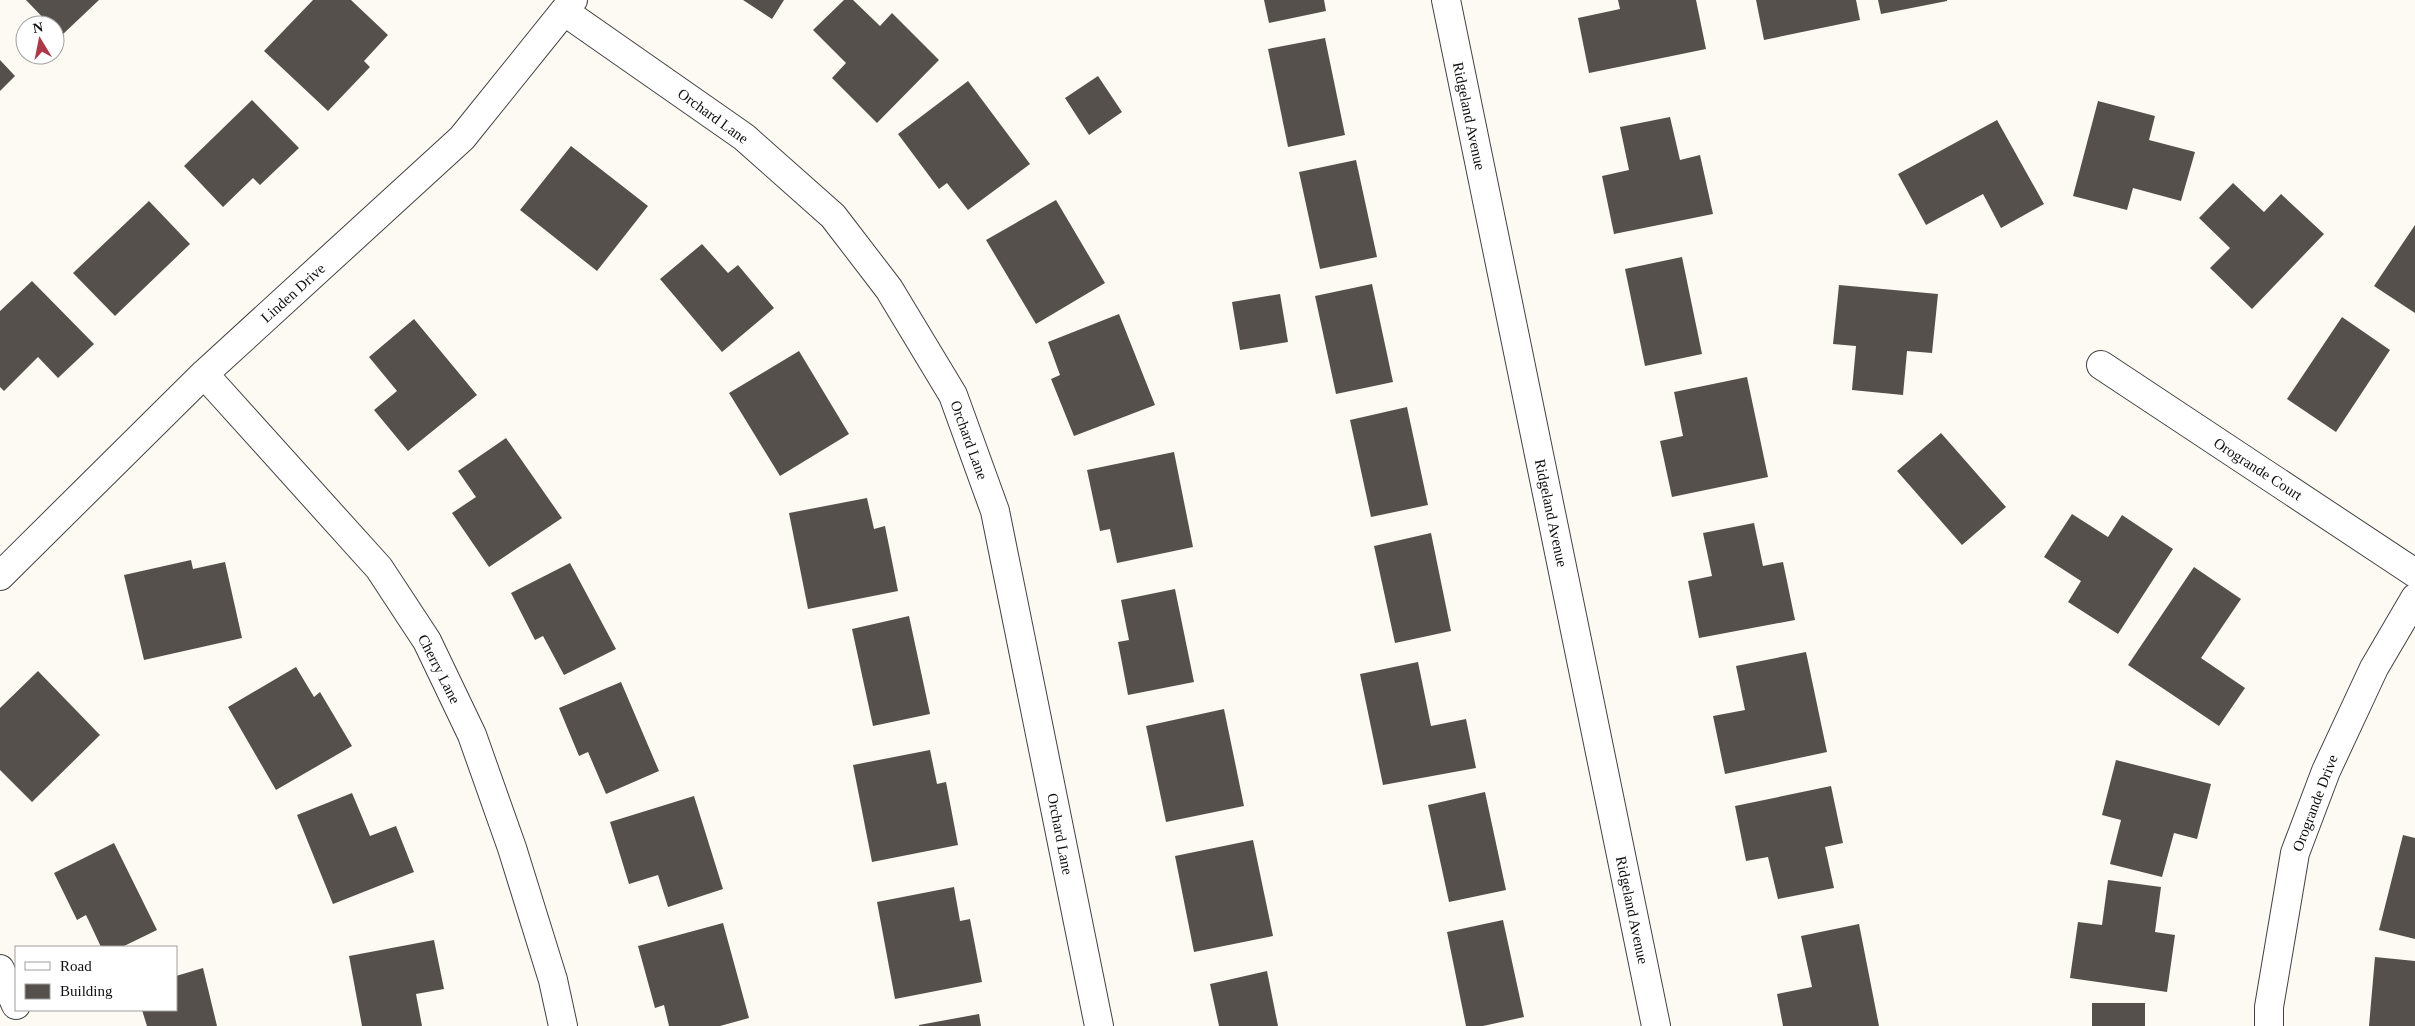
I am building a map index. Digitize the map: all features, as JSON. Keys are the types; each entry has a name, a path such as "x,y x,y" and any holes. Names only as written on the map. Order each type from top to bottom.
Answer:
{"street":[{"name":"Ridgeland Avenue","path":"1446,0 1656,1026"},
{"name":"Linden Drive","path":"0,576 204,374 462,138 569,6"},
{"name":"Orchard Lane","path":"569,6 744,137 833,216 889,290 953,395 995,511 1099,1026"},
{"name":"Orogrande Court","path":"2101,365 2415,573"},
{"name":"Cherry Lane","path":"204,374 379,568 427,641 475,743 512,848 553,980 563,1026"},
{"name":"Orogrande Drive","path":"2269,1026 2268,1007 2295,853 2326,772 2374,668 2415,598"},
{"path":"0,969 15,1003"},
{"path":"18,1011 23,1026"}],"building":[{"path":"26,0 99,0 65,32 65,15 40,15"},
{"path":"313,0 351,0 388,35 364,61 370,67 328,111 264,51"},
{"path":"743,0 784,0 772,19"},
{"path":"844,0 853,0 880,26 892,13 939,60 877,123 832,78 846,63 813,30"},
{"path":"1264,0 1324,0 1326,11 1269,23"},
{"path":"1618,0 1696,0 1706,49 1589,73 1578,18 1620,9"},
{"path":"1756,0 1856,0 1860,20 1764,40"},
{"path":"1878,0 1947,0 1947,1 1881,14"},
{"path":"1325,38 1345,135 1288,147 1268,49"},
{"path":"0,60 15,76 0,91"},
{"path":"1098,76 1122,112 1089,135 1065,98"},
{"path":"968,81 1030,164 968,210 947,183 939,189 898,134"},
{"path":"252,100 299,148 260,185 253,178 223,207 184,166"},
{"path":"2098,101 2155,116 2149,140 2195,152 2181,201 2133,188 2127,210 2073,196"},
{"path":"1670,117 1680,160 1700,155 1713,214 1614,234 1602,176 1629,170 1620,127"},
{"path":"1997,120 2044,204 2001,228 1983,194 1926,225 1898,174"},
{"path":"571,146 648,206 597,271 520,210"},
{"path":"1356,160 1377,257 1320,269 1299,172"},
{"path":"2233,183 2264,212 2281,194 2324,234 2252,309 2210,268 2230,248 2199,218"},
{"path":"1056,200 1105,283 1036,324 986,240"},
{"path":"149,201 190,244 115,316 73,273"},
{"path":"2415,225 2415,313 2374,286"},
{"path":"702,244 728,273 738,265 774,308 722,352 660,279"},
{"path":"1682,257 1702,354 1645,366 1625,269"},
{"path":"32,281 94,344 58,378 38,357 4,391 0,387 0,311"},
{"path":"1372,284 1393,382 1336,394 1315,296"},
{"path":"1839,285 1938,294 1932,353 1907,351 1903,395 1852,390 1856,346 1833,344"},
{"path":"1280,294 1288,342 1240,350 1232,302"},
{"path":"1119,314 1155,405 1074,436 1051,379 1060,375 1048,342"},
{"path":"2342,317 2390,350 2336,432 2287,399"},
{"path":"414,319 477,395 408,451 374,410 397,391 369,357"},
{"path":"799,351 849,434 780,476 729,393"},
{"path":"1747,377 1768,477 1672,497 1660,441 1683,436 1674,392"},
{"path":"1407,407 1428,505 1371,517 1350,420"},
{"path":"1941,433 2006,507 1962,545 1897,471"},
{"path":"506,438 562,518 489,567 452,513 476,497 458,471"},
{"path":"1174,452 1193,547 1117,563 1110,529 1100,531 1087,470"},
{"path":"867,498 874,529 885,526 898,591 808,609 789,513"},
{"path":"2072,514 2108,537 2122,515 2173,549 2118,634 2068,602 2081,581 2044,557"},
{"path":"1754,523 1763,566 1783,562 1795,620 1699,638 1688,581 1712,576 1703,533"},
{"path":"1431,533 1451,631 1395,643 1374,546"},
{"path":"191,560 193,569 225,562 242,638 144,660 124,575"},
{"path":"570,563 616,649 564,675 543,636 535,640 511,593"},
{"path":"2194,567 2241,599 2201,658 2245,688 2219,726 2128,665"},
{"path":"1175,589 1194,682 1128,695 1118,642 1129,640 1121,600"},
{"path":"909,616 930,714 873,726 852,629"},
{"path":"1806,652 1827,752 1725,774 1713,716 1745,710 1736,666"},
{"path":"1418,662 1431,726 1466,719 1476,768 1383,785 1360,674"},
{"path":"296,667 314,697 320,692 352,746 276,790 228,707"},
{"path":"38,671 100,735 32,802 0,770 0,708"},
{"path":"621,682 659,771 606,794 588,752 579,756 559,708"},
{"path":"1224,709 1244,806 1166,822 1146,726"},
{"path":"930,750 937,784 946,782 958,845 872,862 853,765"},
{"path":"2116,760 2211,784 2197,839 2174,833 2162,877 2110,864 2121,820 2102,815"},
{"path":"1831,786 1843,843 1825,847 1834,888 1778,899 1768,857 1746,861 1735,806"},
{"path":"1485,792 1506,890 1449,902 1428,805"},
{"path":"352,793 370,836 396,826 414,872 333,904 297,815"},
{"path":"694,796 723,889 668,907 658,875 629,884 610,822"},
{"path":"2403,835 2415,838 2415,939 2379,930"},
{"path":"1253,840 1273,936 1194,952 1175,856"},
{"path":"114,843 157,930 124,946 101,946 86,915 77,920 54,873"},
{"path":"2108,880 2161,887 2155,932 2175,935 2167,992 2070,978 2078,922 2102,925"},
{"path":"954,887 960,921 970,919 982,982 895,999 877,902"},
{"path":"1503,920 1524,1017 1483,1026 1466,1026 1447,932"},
{"path":"723,923 749,1018 720,1026 669,1026 664,1005 655,1008 638,946"},
{"path":"1859,924 1879,1026 1783,1026 1777,994 1812,987 1801,936"},
{"path":"434,940 444,989 416,994 422,1026 362,1026 349,956"},
{"path":"2375,957 2415,961 2415,1026 2369,1026"},
{"path":"203,968 217,1026 147,1026 142,1011 178,1011 178,975"},
{"path":"1267,971 1278,1026 1219,1026 1210,984"},
{"path":"2092,1003 2145,1003 2145,1026 2092,1026"},
{"path":"979,1014 981,1026 919,1026 919,1025"}]}
